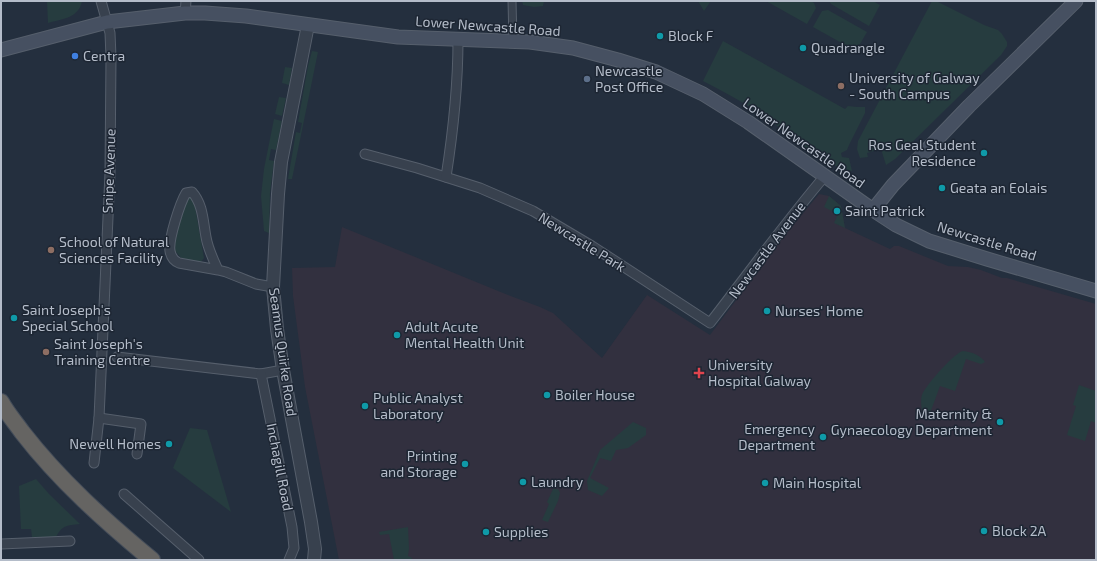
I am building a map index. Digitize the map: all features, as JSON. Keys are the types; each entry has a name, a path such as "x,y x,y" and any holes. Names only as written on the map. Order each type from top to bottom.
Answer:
{"highway":[{"path":"1,402 39,453 75,492 106,522 152,560"}],"main road":[{"path":"873,210 888,190 928,148 1076,1"},
{"name":"Lower Newcastle Road","path":"1,50 107,22 186,7 205,13 246,16 381,35 458,40 513,41 542,43 573,48 656,72 683,84 737,115 873,210"},
{"name":"Newcastle Road","path":"873,210 896,225 933,242 1096,291"}],"street":[{"name":"Snipe Avenue","path":"94,463 99,418 110,173 110,33 101,1"},
{"path":"512,1 513,41"},
{"name":"Seamus Quirke Road","path":"308,25 281,162 273,287 283,370 311,522 315,549 314,560"},
{"path":"446,177 454,106 458,40"},
{"name":"Newcastle Park","path":"365,154 446,177 493,193 533,211 592,246 710,323"},
{"name":"Newcastle Avenue","path":"710,323 786,222 824,177"},
{"path":"218,270 209,250 201,209 197,197 192,192 186,192 182,200 170,242 171,255 174,260 179,263 226,272 256,284 273,287"},
{"path":"117,357 261,374 283,370"},
{"name":"Inchagill Road","path":"261,374 292,527 294,548 290,560"},
{"path":"99,418 141,424 137,454"},
{"path":"124,494 199,560"},
{"path":"1,544 70,541"}],"shaded area":[{"name":"University Hospital Galway","path":"819,194 829,196 841,206 845,228 890,249 894,246 899,246 948,266 968,267 981,270 1002,278 1007,278 1096,304 1096,560 339,560 305,387 293,296 292,268 335,267 342,227 553,313 602,358 647,295 710,335 781,240"}],"green space":[{"path":"47,1 82,1 80,7 74,14 64,19 48,23"},
{"path":"522,1 544,1 543,6 534,7 523,5"},
{"path":"698,1 711,1 704,11"},
{"path":"766,1 811,1 814,3 816,8 807,24"},
{"path":"829,1 873,1 880,5 869,26 831,4"},
{"path":"932,1 936,1 984,25 998,30 1007,42 1007,46 1001,55 895,159 886,165 881,149 867,153 868,157 860,158 857,149 858,141"},
{"path":"828,10 867,32 856,51 813,27 822,11"},
{"path":"723,41 845,109 848,106 865,107 865,113 847,150 841,153 842,157 849,158 852,171 829,163 806,148 757,111 703,81"},
{"path":"312,51 318,52 292,179 288,179 296,132 300,133 302,123 298,122"},
{"path":"285,67 292,68 289,85 282,83"},
{"path":"279,97 286,98 282,116 275,114"},
{"path":"274,119 282,121 276,150 271,149 269,160 274,161 270,193 269,233 264,231 261,196 264,169"},
{"path":"193,195 204,258 200,263 182,259 172,247 185,196"},
{"path":"829,196 841,206 845,228 834,223 838,214 824,207"},
{"path":"963,351 976,354 985,362 981,364 966,359 955,391 940,386 929,416 922,414 921,399 924,391 947,363"},
{"path":"1079,385 1096,391 1096,423 1091,421 1085,441 1067,435 1076,406 1073,405"},
{"path":"633,422 646,428 646,435 628,448 616,450 611,461 600,458 590,478 609,488 602,496 588,490 587,481 600,450"},
{"path":"190,428 207,430 231,512 173,468"},
{"path":"36,479 80,524 63,528 56,537 32,537 31,529 21,529 19,486"},
{"path":"553,489 558,489 560,493 558,501 548,522 542,520 549,504 547,502"},
{"path":"408,527 408,556 412,558 411,560 394,560 389,534 380,535 379,532"}],"place":[{"name":"Block F","path":"660,36"},
{"name":"Quadrangle","path":"803,48"},
{"name":"Centra","path":"75,56"},
{"name":"Newcastle Post Office","path":"587,79"},
{"name":"University of Galway - South Campus","path":"841,86"},
{"name":"Ros Geal Student Residence","path":"984,153"},
{"name":"Geata an Eolais","path":"942,188"},
{"name":"Saint Patrick","path":"837,211"},
{"name":"School of Natural Sciences Facility","path":"51,250"},
{"name":"Nurses' Home","path":"767,311"},
{"name":"Saint Joseph's Special School","path":"14,318"},
{"name":"Adult Acute Mental Health Unit","path":"397,335"},
{"name":"Saint Joseph's Training Centre","path":"46,352"},
{"name":"University Hospital Galway","path":"699,373"},
{"name":"Boiler House","path":"547,395"},
{"name":"Public Analyst Laboratory","path":"365,406"},
{"name":"Maternity & Gynaecology Department","path":"1000,422"},
{"name":"Emergency Department","path":"823,437"},
{"name":"Newell Homes","path":"169,444"},
{"name":"Printing and Storage","path":"465,464"},
{"name":"Laundry","path":"523,482"},
{"name":"Main Hospital","path":"765,483"},
{"name":"Block 2A","path":"984,531"},
{"name":"Supplies","path":"486,532"}]}
